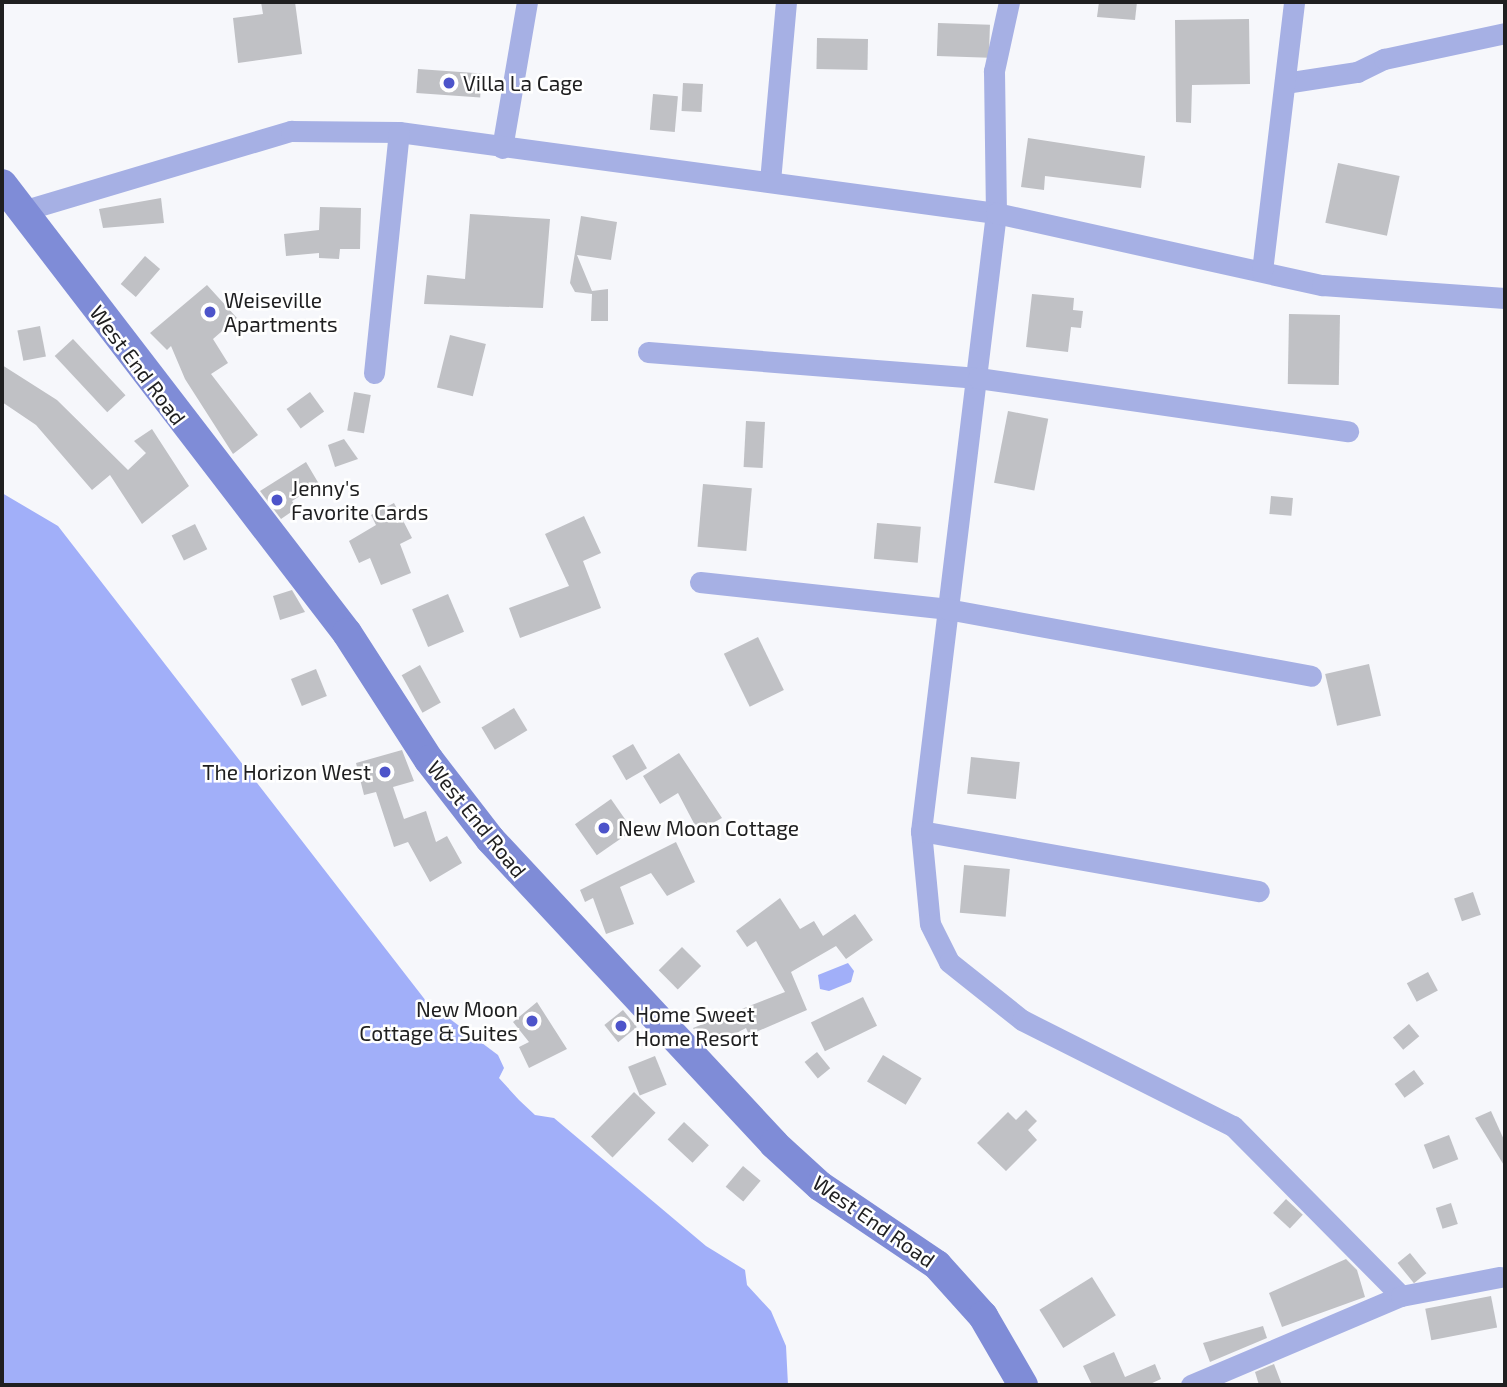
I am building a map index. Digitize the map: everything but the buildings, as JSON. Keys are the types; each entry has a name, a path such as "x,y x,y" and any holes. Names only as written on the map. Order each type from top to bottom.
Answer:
{"main road":[{"name":"West End Road","path":"2,184 347,633 429,761 490,839 774,1144 820,1186 937,1265 983,1316 1023,1385"}],"street":[{"path":"502,148 527,2"},
{"path":"770,181 786,2"},
{"path":"1009,2 995,71 996,213 921,831 930,924 949,962 1021,1020 1233,1126 1401,1296"},
{"path":"1262,271 1294,2"},
{"path":"1285,83 1357,72 1384,59 1505,33"},
{"path":"22,211 291,131 399,132 996,213 1322,285 1505,298"},
{"path":"374,373 399,132"},
{"path":"648,352 978,378 1348,431"},
{"path":"701,582 947,609 1311,676"},
{"path":"921,831 1259,891"},
{"path":"1191,1385 1401,1296 1500,1277"}],"water":[{"path":"2,493 58,526 426,1001 498,1055 504,1068 499,1078 519,1100 535,1115 554,1118 706,1246 745,1270 747,1285 771,1311 786,1346 788,1385 2,1385"},
{"path":"848,963 854,971 851,982 829,991 820,989 818,975"}],"place":[{"name":"Villa La Cage","path":"449,83"},
{"name":"Weiseville Apartments","path":"210,312"},
{"name":"Jenny's Favorite Cards","path":"277,500"},
{"name":"The Horizon West","path":"385,772"},
{"name":"New Moon Cottage","path":"604,828"},
{"name":"New Moon Cottage & Suites","path":"532,1021"},
{"name":"Home Sweet Home Resort","path":"621,1026"}]}
